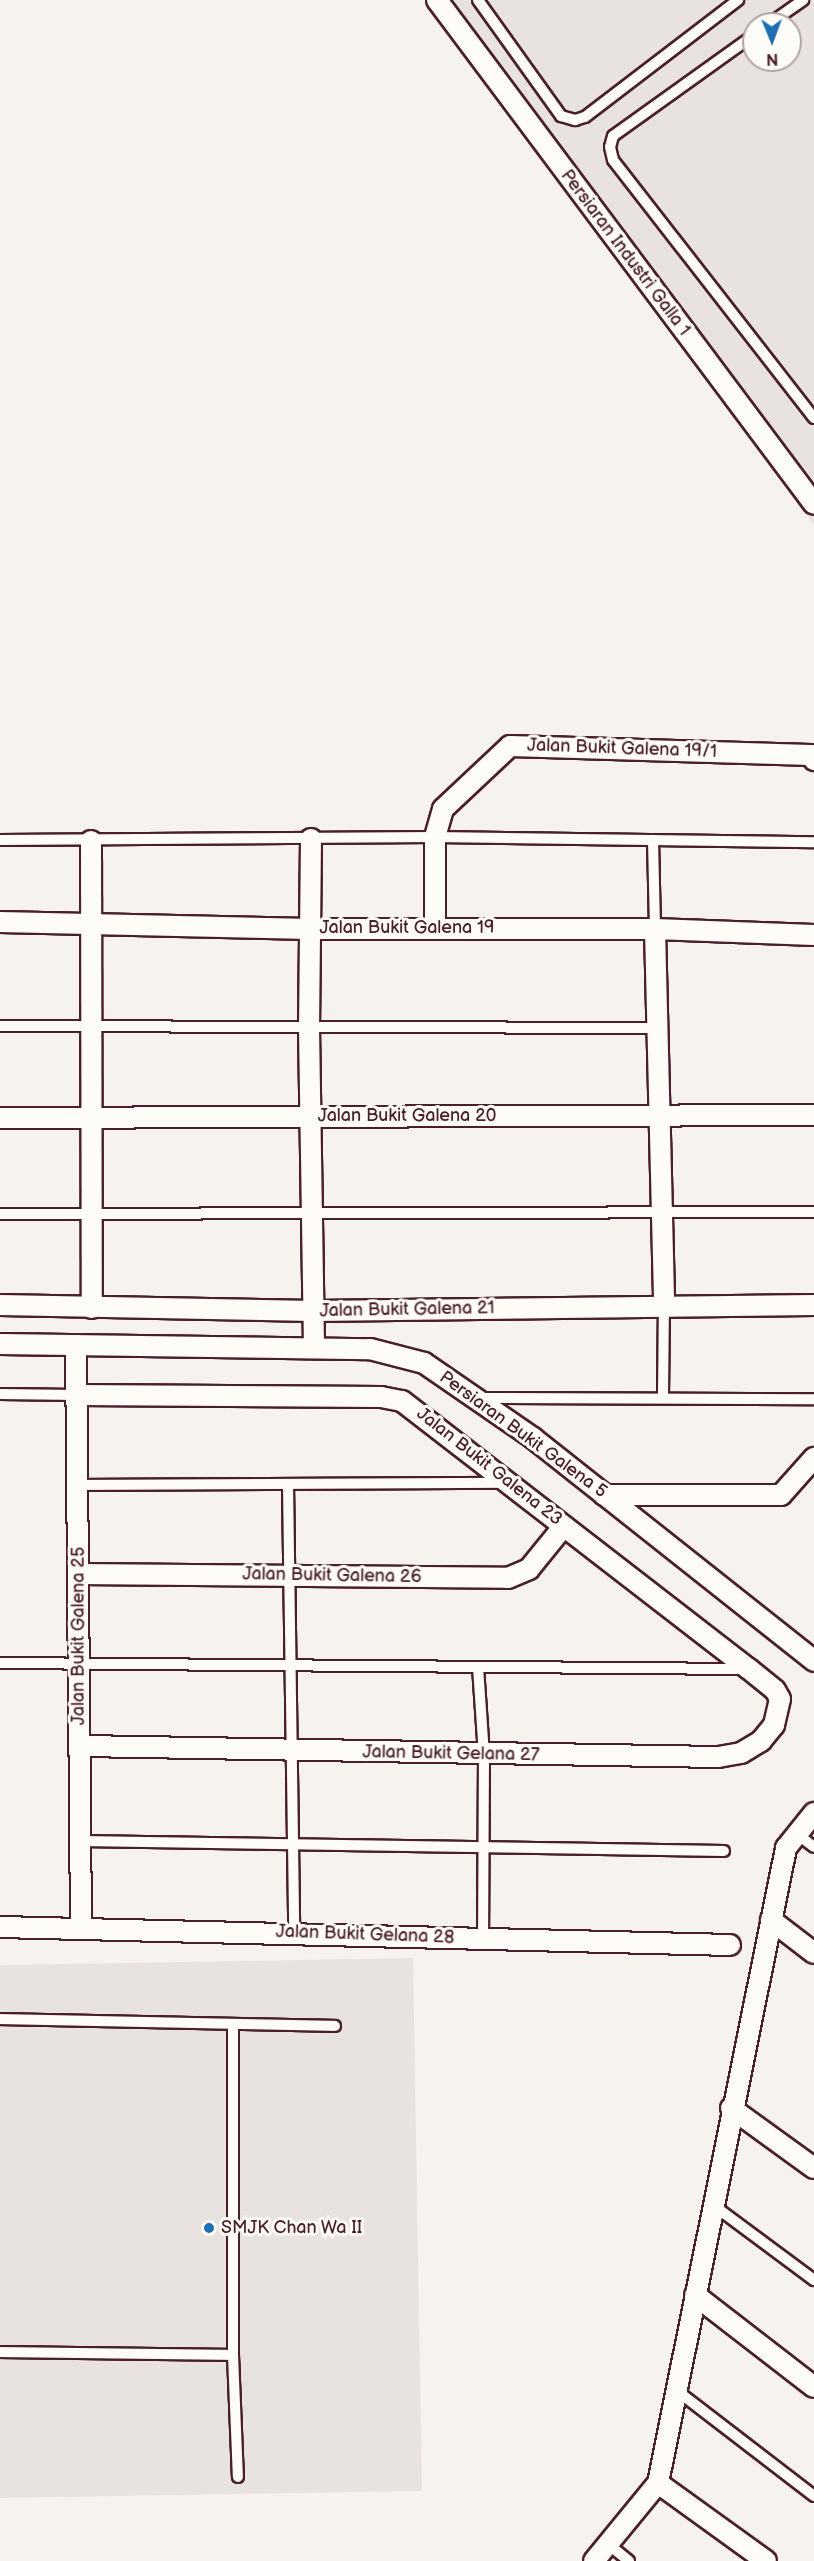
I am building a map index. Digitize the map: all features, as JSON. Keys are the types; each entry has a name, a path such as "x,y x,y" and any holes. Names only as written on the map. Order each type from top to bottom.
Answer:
{"street":[{"name":"Persiaran Industri Galla 1","path":"437,0 814,503"},
{"name":"Jalan Bukit Galena 19/1","path":"435,837 443,809 510,746 811,755 814,760"},
{"path":"435,837 435,927"},
{"path":"311,839 309,1028 315,1348"},
{"path":"91,841 94,924 91,1027 92,1308"},
{"name":"Jalan Bukit Galena 19","path":"0,922 310,929 435,927 655,929 814,935"},
{"path":"655,929 664,1307"},
{"name":"Jalan Bukit Galena 20","path":"0,1118 92,1115 311,1117 814,1115"},
{"name":"Jalan Bukit Galena 21","path":"0,1305 314,1311 814,1305"},
{"name":"Persiaran Bukit Galena 5","path":"0,1344 370,1349 424,1363 604,1495 814,1660"},
{"name":"Jalan Bukit Galena 25","path":"76,1345 81,1927"},
{"name":"Jalan Bukit Galena 23","path":"77,1395 392,1399 416,1409 776,1690"},
{"path":"604,1495 781,1494 814,1458"},
{"name":"Jalan Bukit Galena 26","path":"78,1574 508,1578 529,1569 564,1526"},
{"name":"Jalan Bukit Gelana 27","path":"80,1746 484,1755 718,1757 741,1753 761,1741 774,1725 780,1710 776,1690"},
{"path":"594,2561 658,2483 731,2109 786,1848 814,1813"},
{"path":"771,1920 814,1953"},
{"name":"Jalan Bukit Gelana 28","path":"0,1927 81,1927 730,1945"},
{"path":"731,2109 814,2168"},
{"path":"695,2295 814,2386"},
{"path":"658,2483 766,2561"}],"lane":[{"path":"478,0 561,116 575,120 585,117 738,0"},
{"path":"786,12 803,0"},
{"path":"742,44 613,136 610,147 613,159 814,418"},
{"path":"0,840 435,837 814,842"},
{"path":"653,840 655,929"},
{"path":"0,1026 657,1028"},
{"path":"0,1214 814,1212"},
{"path":"663,1396 664,1307"},
{"path":"0,1394 77,1395"},
{"path":"474,1398 663,1396 814,1399"},
{"path":"77,1485 512,1483"},
{"path":"288,1484 293,1666 294,1933"},
{"path":"0,1663 749,1669"},
{"path":"478,1667 484,1755 483,1938"},
{"path":"797,1834 814,1847"},
{"path":"80,1841 724,1851"},
{"path":"0,2019 336,2026"},
{"path":"233,2024 233,2355 238,2477"},
{"path":"712,2205 814,2280"},
{"path":"0,2352 233,2355"},
{"path":"676,2390 814,2496"},
{"path":"608,2544 629,2561"}],"shaded area":[{"path":"428,0 814,0 814,525"},
{"name":"SMJK Chan Wa II","path":"413,1958 422,2491 0,2498 0,1965"}],"place":[{"name":"SMJK Chan Wa II","path":"209,2228"}]}
